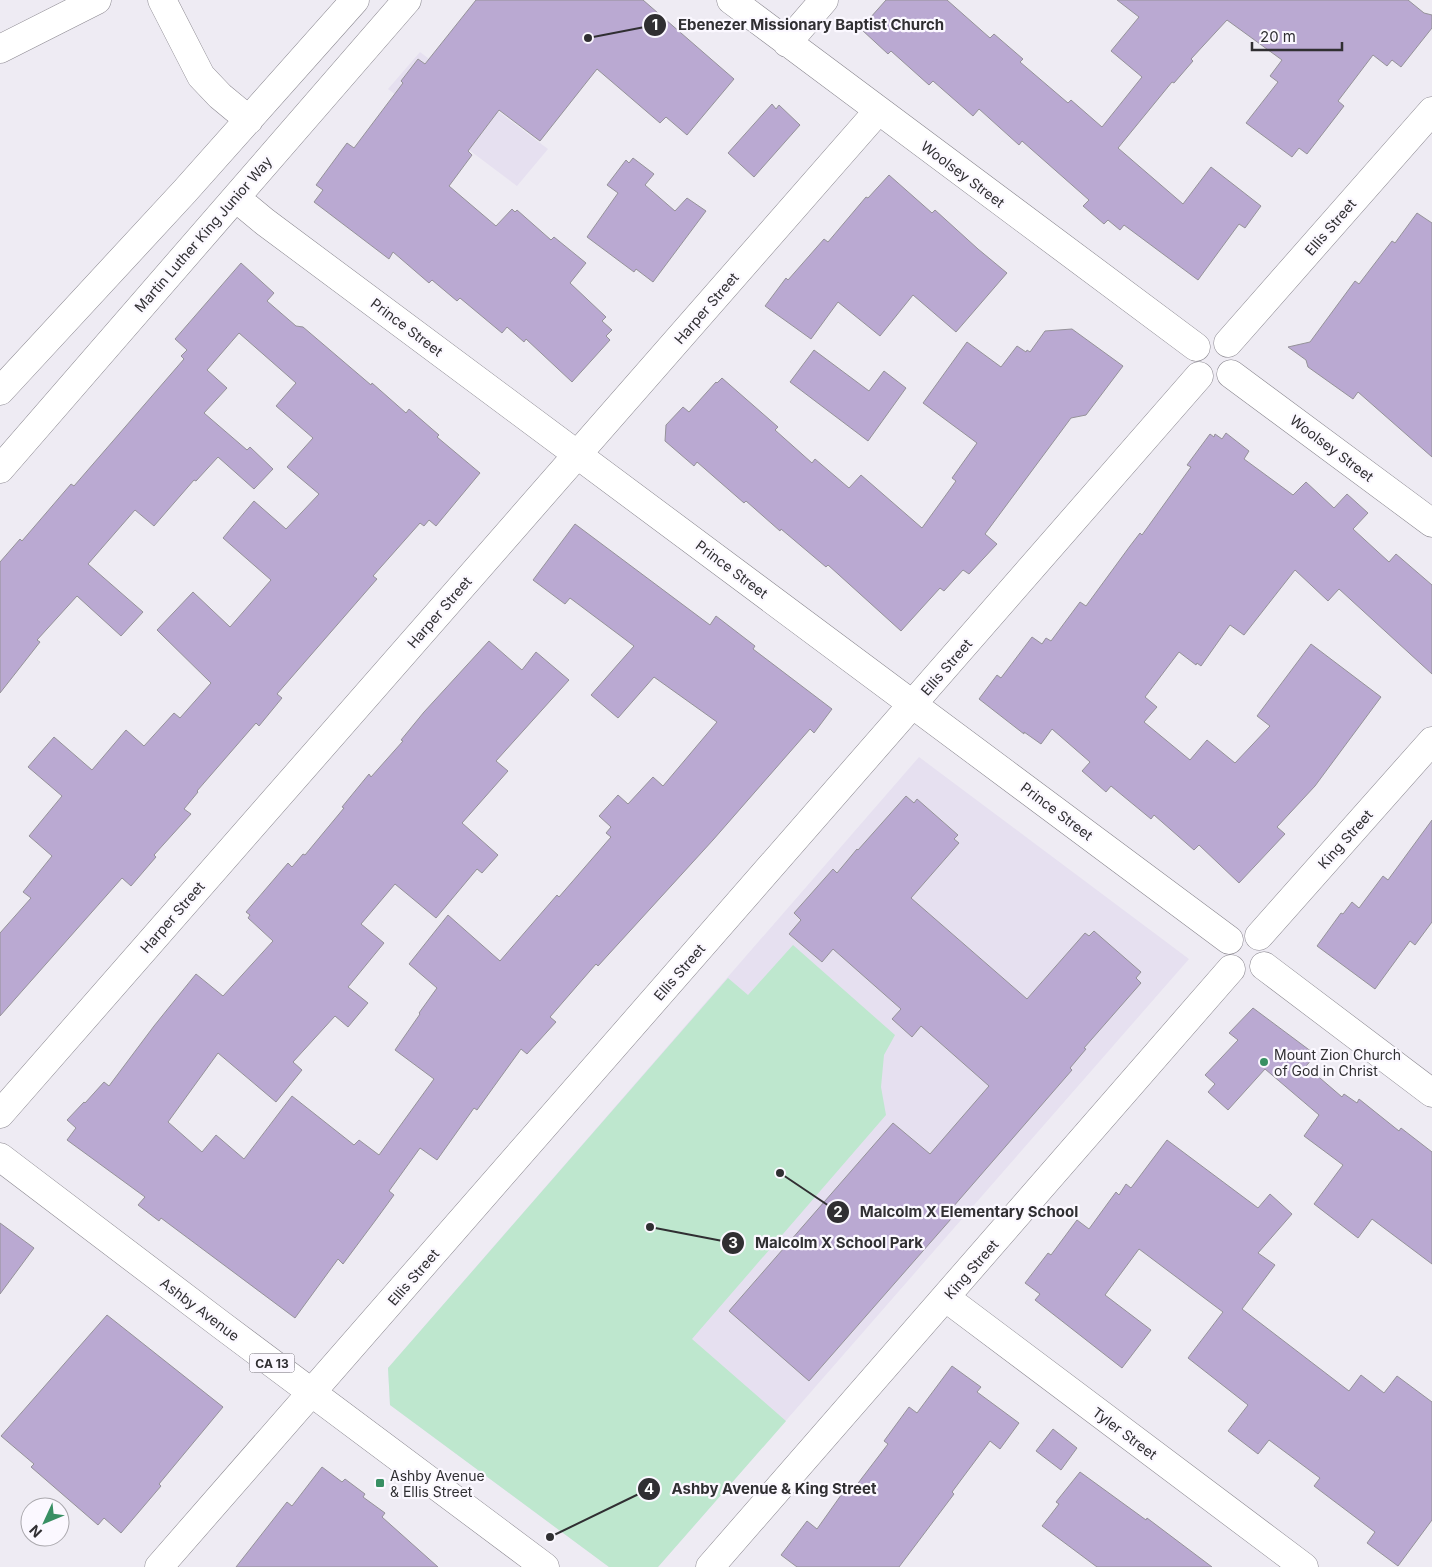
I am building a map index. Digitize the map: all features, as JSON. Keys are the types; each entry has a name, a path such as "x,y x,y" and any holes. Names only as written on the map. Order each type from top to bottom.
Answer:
{"street":[{"path":"0,49 97,0"},
{"path":"162,0 201,76 220,96 248,120"},
{"path":"0,391 179,198 355,0"},
{"name":"Martin Luther King Junior Way","path":"0,469 407,0"},
{"name":"Woolsey Street","path":"731,0 1196,347"},
{"path":"787,42 824,0"},
{"name":"Harper Street","path":"0,1114 878,111"},
{"name":"Ellis Street","path":"1228,344 1432,111"},
{"name":"Prince Street","path":"236,198 265,222 1229,940"},
{"path":"1215,338 1228,344 1232,348 1236,361 1231,374 1226,378 1212,382 1199,376 1193,365 1193,352 1196,347 1201,342 1215,338"},
{"name":"Woolsey Street","path":"1231,374 1432,523"},
{"name":"Ellis Street","path":"159,1567 1199,376"},
{"name":"King Street","path":"1259,936 1432,741"},
{"path":"1240,932 1253,933 1259,936 1267,947 1267,960 1264,966 1259,972 1252,975 1237,974 1231,970 1224,952 1229,940 1240,932"},
{"path":"1264,966 1432,1093"},
{"name":"King Street","path":"710,1567 1231,970"},
{"name":"Ashby Avenue","path":"0,1157 311,1393 545,1567"},
{"name":"Tyler Street","path":"946,1298 1304,1567"}],"shaded area":[{"path":"420,52 548,149 517,186 388,89"},
{"path":"919,757 1189,959 658,1567 609,1567 390,1405 388,1368"}],"green space":[{"path":"793,945 895,1035 884,1055 881,1087 886,1115 692,1339 786,1421 658,1567 609,1567 390,1405 388,1368 728,978 748,995"}],"building":[{"path":"476,0 643,0 734,79 687,135 666,117 660,123 597,69 540,141 499,110 468,151 472,155 449,186 496,226 512,209 515,212 517,210 551,240 554,237 586,263 570,283 606,317 602,321 612,330 606,336 610,340 572,382 526,339 524,342 507,327 502,333 460,298 457,301 432,280 429,283 393,252 389,259 314,202 323,190 316,185 347,143 354,148 403,83 401,81 418,59 425,64"},
{"path":"886,0 947,0 990,38 994,34 1023,59 1020,62 1068,103 1071,100 1102,127 1142,77 1111,51 1139,17 1117,0 1408,0 1424,13 1432,15 1432,28 1401,67 1392,60 1387,66 1373,55 1338,101 1344,106 1307,154 1299,148 1292,157 1246,123 1278,82 1270,76 1282,60 1227,20 1191,59 1193,61 1174,83 1172,82 1118,148 1183,204 1211,167 1261,206 1245,228 1239,224 1198,280 1124,225 1120,230 1108,220 1104,224 1083,206 1089,200 1022,141 1019,145 979,109 973,116 933,81 929,85 891,51 888,54 862,30 864,28 862,27"},
{"path":"772,104 776,109 779,105 800,125 754,177 728,153"},
{"path":"633,158 654,174 645,185 675,211 687,198 706,211 653,282 636,269 634,272 587,237 618,193 607,185 626,160 629,163"},
{"path":"889,175 932,213 935,210 1007,273 956,332 913,295 880,336 838,302 811,339 765,306 786,278 788,280 824,239 828,242 866,197 868,198"},
{"path":"1417,213 1432,223 1432,457 1358,392 1353,399 1308,367 1306,360 1288,347 1310,342 1355,281 1359,284 1392,241 1395,243"},
{"path":"241,263 274,293 267,301 296,326 303,327 406,413 409,409 439,435 437,437 480,473 436,526 429,520 424,526 420,523 373,576 377,579 277,694 282,698 259,726 256,723 197,791 184,809 191,814 154,855 156,857 131,886 122,878 0,1016 0,933 31,898 23,892 52,856 29,836 62,796 28,767 54,737 92,770 126,730 144,746 174,713 180,718 211,683 157,630 193,592 230,627 271,580 223,538 254,501 286,529 319,494 287,467 313,438 276,406 296,383 239,333 207,370 227,388 204,413 247,450 250,447 273,469 254,489 218,457 196,481 194,480 154,526 135,510 88,564 143,612 121,636 77,596 37,640 40,642 0,693 0,562 20,539 22,541 71,484 74,486 184,359 181,356 187,350 175,339"},
{"path":"1072,329 1123,366 1086,415 1071,418 985,534 997,544 969,574 963,570 944,591 940,588 901,631 828,565 826,567 781,529 780,531 746,501 744,503 697,462 694,466 665,441 666,425 683,407 689,412 716,382 722,378 778,427 775,430 812,463 815,459 849,488 861,475 922,528 956,481 952,478 977,443 923,403 967,342 1001,367 1017,346 1026,352 1027,350 1030,352 1045,331"},
{"path":"814,350 869,391 884,371 906,388 868,441 790,382"},
{"path":"1226,433 1249,451 1244,459 1293,495 1306,482 1334,508 1347,494 1368,513 1353,529 1389,562 1396,554 1432,585 1432,674 1339,589 1328,601 1295,570 1244,635 1230,625 1201,666 1197,663 1196,665 1179,652 1145,697 1157,707 1144,722 1190,760 1207,740 1235,763 1270,726 1257,716 1311,644 1381,697 1315,786 1277,827 1285,834 1239,883 1199,845 1194,850 1154,815 1151,819 1111,786 1106,792 1082,771 1090,762 1052,729 1041,744 1024,732 1024,734 979,699 997,675 1001,678 1032,637 1042,644 1046,638 1051,641 1080,602 1086,606 1140,533 1142,535 1191,467 1187,465 1210,434 1214,437 1215,434 1222,439"},
{"path":"575,524 710,625 716,616 755,646 753,649 832,709 814,733 810,729 713,840 598,966 596,964 550,1017 556,1022 527,1054 521,1049 477,1110 474,1108 437,1160 420,1148 389,1191 394,1195 375,1221 343,1264 338,1259 295,1318 161,1218 159,1221 138,1205 145,1197 67,1140 76,1128 67,1120 104,1082 109,1086 196,974 223,996 273,941 248,918 250,915 246,912 288,863 292,867 303,854 305,855 369,774 371,777 403,741 401,740 424,712 489,641 522,670 536,652 569,680 496,761 508,771 462,823 498,855 482,873 477,869 436,918 395,884 361,924 384,943 348,987 368,1003 348,1027 335,1016 293,1062 302,1070 276,1102 218,1053 168,1122 202,1152 216,1135 244,1159 292,1096 354,1145 359,1140 379,1155 434,1079 395,1050 437,988 409,964 448,915 500,961 557,895 559,897 611,837 606,833 611,827 599,816 618,795 628,804 653,777 663,786 717,722 654,677 618,718 591,695 634,646 570,598 565,604 533,580"},
{"path":"906,796 914,803 917,799 958,835 954,839 959,843 911,898 1027,999 1085,933 1089,936 1094,931 1141,972 1136,978 1141,983 1084,1048 1086,1049 1070,1068 1072,1070 946,1215 951,1219 809,1381 729,1311 893,1123 930,1154 989,1086 921,1026 912,1037 892,1019 901,1009 833,949 822,962 789,934 801,920 794,913 833,869 837,873"},
{"path":"1432,820 1432,922 1415,945 1410,941 1375,989 1317,946 1341,913 1343,914 1352,902 1359,908 1383,876 1388,880"},
{"path":"1253,1008 1316,1055 1306,1066 1342,1097 1344,1094 1357,1103 1359,1099 1399,1131 1401,1128 1432,1152 1432,1264 1372,1219 1358,1238 1314,1204 1343,1165 1304,1136 1319,1115 1265,1069 1228,1110 1208,1092 1215,1084 1205,1075 1238,1040 1229,1033"},
{"path":"1167,1140 1258,1208 1270,1194 1292,1214 1258,1253 1275,1265 1242,1309 1349,1391 1361,1375 1384,1393 1397,1376 1432,1402 1432,1520 1398,1566 1367,1543 1375,1532 1314,1486 1320,1478 1269,1440 1258,1454 1228,1431 1248,1405 1188,1358 1223,1312 1139,1249 1105,1295 1151,1330 1122,1368 1035,1300 1040,1294 1025,1283 1048,1253 1051,1255 1077,1220 1089,1229 1116,1192 1119,1195 1126,1184 1131,1188"},
{"path":"0,1223 34,1248 0,1294"},
{"path":"107,1315 223,1407 159,1484 161,1486 121,1533 104,1518 98,1525 70,1501 70,1497 66,1497 31,1467 34,1464 1,1436"},
{"path":"952,1366 981,1387 977,1392 1019,1423 1000,1449 990,1441 952,1492 954,1494 899,1567 797,1567 781,1555 807,1521 817,1529 844,1491 849,1495 888,1444 884,1441 909,1407 917,1413"},
{"path":"1053,1429 1077,1448 1061,1470 1036,1451"},
{"path":"322,1467 342,1482 345,1479 365,1494 363,1497 385,1513 382,1517 438,1567 236,1567 287,1502 292,1506"},
{"path":"1080,1472 1146,1520 1147,1518 1212,1567 1097,1567 1042,1526 1059,1504 1056,1502"}],"place":[{"name":"Ebenezer Missionary Baptist Church","path":"588,38"},
{"name":"Mount Zion Church of God in Christ","path":"1264,1062"},
{"name":"Malcolm X Elementary School","path":"780,1173"},
{"name":"Malcolm X School Park","path":"650,1227"},
{"name":"Ashby Avenue & Ellis Street","path":"380,1483"},
{"name":"Ashby Avenue & King Street","path":"550,1537"}]}
